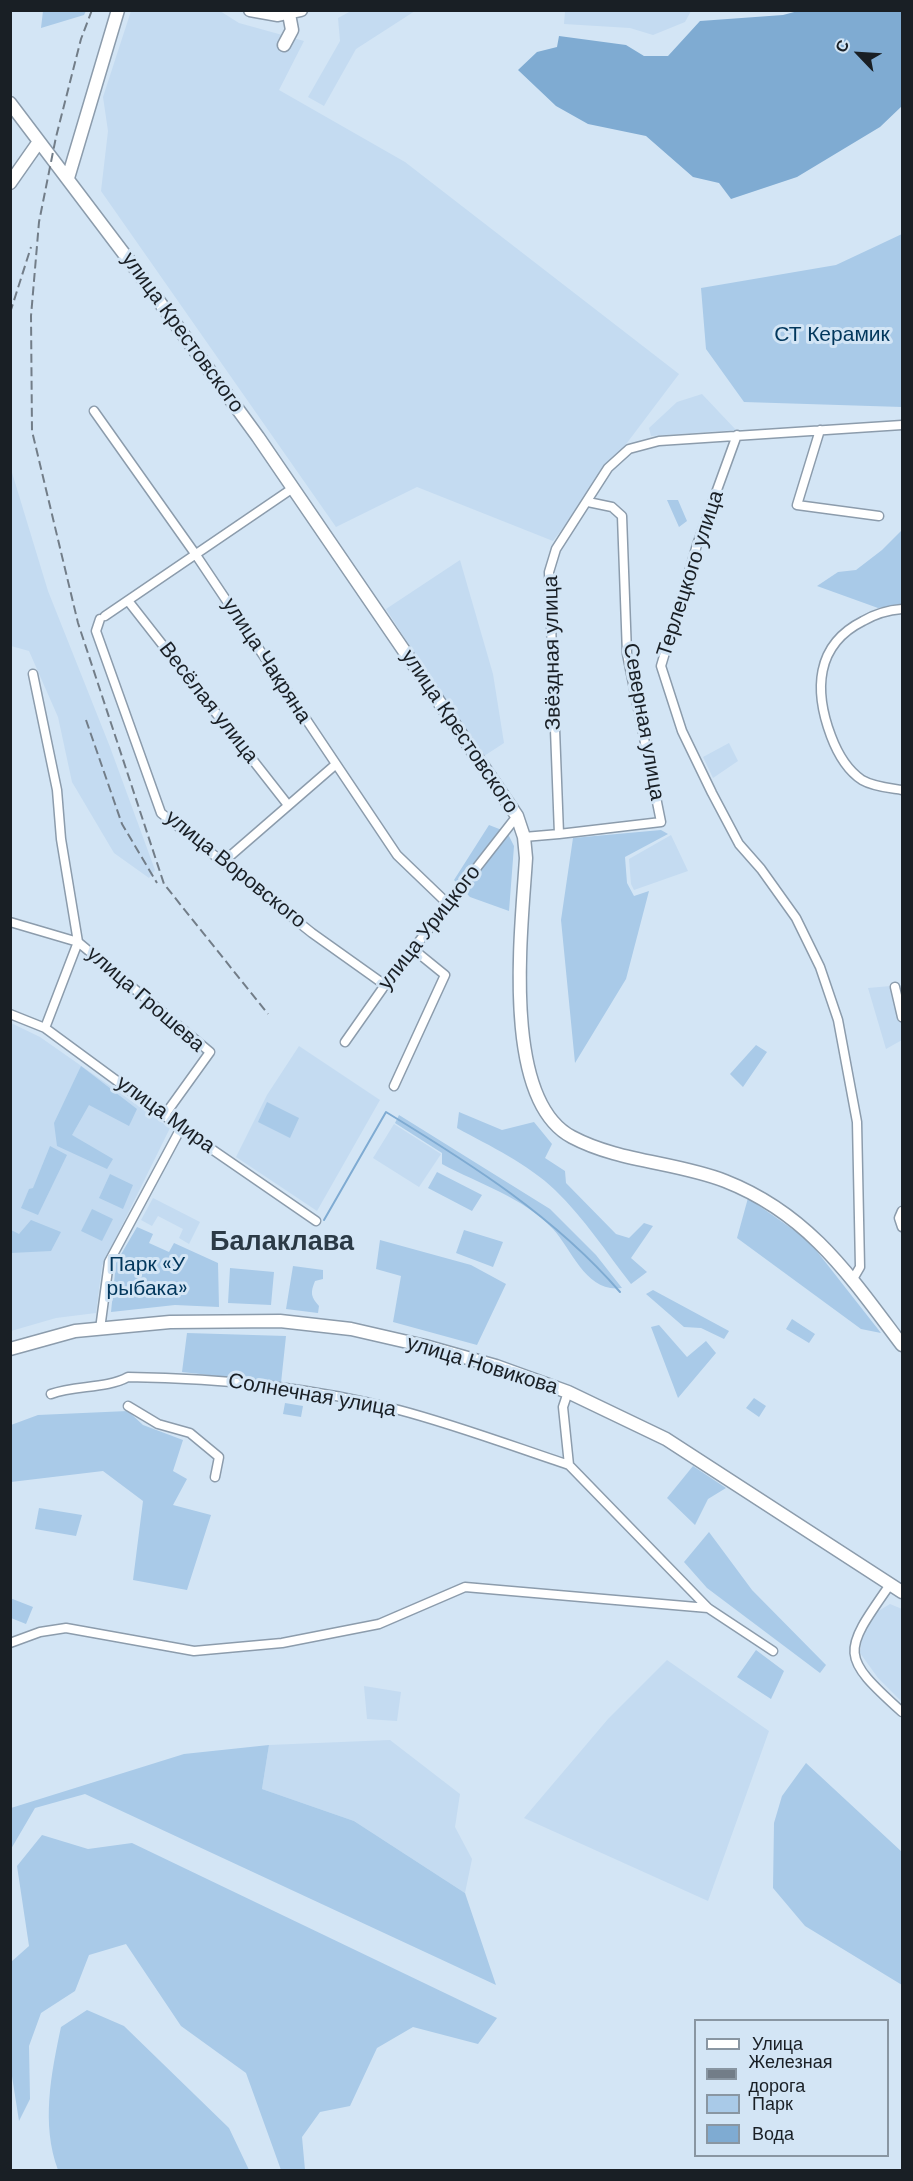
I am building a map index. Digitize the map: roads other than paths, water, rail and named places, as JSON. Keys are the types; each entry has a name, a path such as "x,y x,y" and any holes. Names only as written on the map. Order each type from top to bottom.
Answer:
{"main road":[{"path":"68,178 118,10"},
{"path":"253,11 295,12 292,30 284,45"},
{"name":"улица Крестовского","path":"10,103 38,143 68,178 293,488 517,816 524,837 526,858 519,990 526,1064 543,1107 558,1126 570,1136 591,1146 680,1166 726,1181 795,1221 821,1242 853,1279 903,1345"},
{"path":"10,183 38,143"},
{"name":"улица Новикова","path":"10,1349 75,1331 170,1322 280,1321 351,1329 496,1366 568,1392 666,1439 736,1482 890,1586 903,1592"}],"street":[{"name":"улица Чакряна","path":"94,411 196,555 397,855 447,904"},
{"name":"Звёздная улица","path":"559,834 549,572 556,549 608,468 629,449 659,441 903,425"},
{"path":"820,430 797,504 879,516"},
{"name":"Терлецкого улица","path":"737,435 697,545 662,666 682,731 711,793 739,844 796,918 820,967 838,1020 857,1122 860,1267 853,1279"},
{"path":"129,602 293,488"},
{"name":"Северная улица","path":"559,834 661,822 627,654 622,516 612,507 588,502"},
{"name":"улица Воровского","path":"129,602 102,618 96,631 161,813 312,933 385,985"},
{"name":"Весёлая улица","path":"129,602 288,804"},
{"path":"903,609 873,615 848,628 829,649 820,689 822,711 839,756 862,779 878,786 903,790"},
{"path":"33,674 57,790 61,839 78,942 45,1028"},
{"path":"222,863 335,765"},
{"name":"улица Урицкого","path":"345,1042 385,985 517,816"},
{"path":"524,837 559,834"},
{"name":"улица Грошева","path":"10,922 78,942 210,1052 164,1116"},
{"path":"394,1086 446,975 413,949"},
{"path":"895,987 903,1017"},
{"name":"улица Мира","path":"10,1014 45,1028 180,1128 316,1221"},
{"path":"100,1329 109,1262 180,1128"},
{"name":"Солнечная улица","path":"51,1394 69,1387 118,1383 128,1377 204,1378 349,1399 398,1410 569,1465"},
{"path":"568,1392 563,1407 569,1465 708,1608 773,1651"},
{"path":"128,1406 158,1424 190,1433 219,1457 215,1477"},
{"path":"890,1586 856,1635 853,1647 854,1658 867,1680 903,1712"},
{"path":"10,1643 40,1632 66,1628 194,1651 282,1643 379,1624 465,1587 708,1608"}],"water":[{"path":"798,11 902,11 902,106 880,127 797,177 731,199 719,183 693,177 646,136 588,124 556,106 518,70 537,52 557,47 559,36 626,45 644,56 668,56 700,21 783,15"}],"waterway":[{"path":"324,1220 386,1112 449,1151 539,1215 568,1239 620,1292"}],"railway":[{"path":"92,10 81,39 56,137 39,222 31,316 32,431 78,623 164,884 268,1014"},
{"path":"10,313 31,247"},
{"path":"86,720 122,824 157,883"}],"district":[{"name":"Балаклава","path":"282,1243"}],"park label":[{"name":"СТ Керамик","path":"832,335"},
{"name":"Парк «У рыбака»","path":"147,1277"}]}
